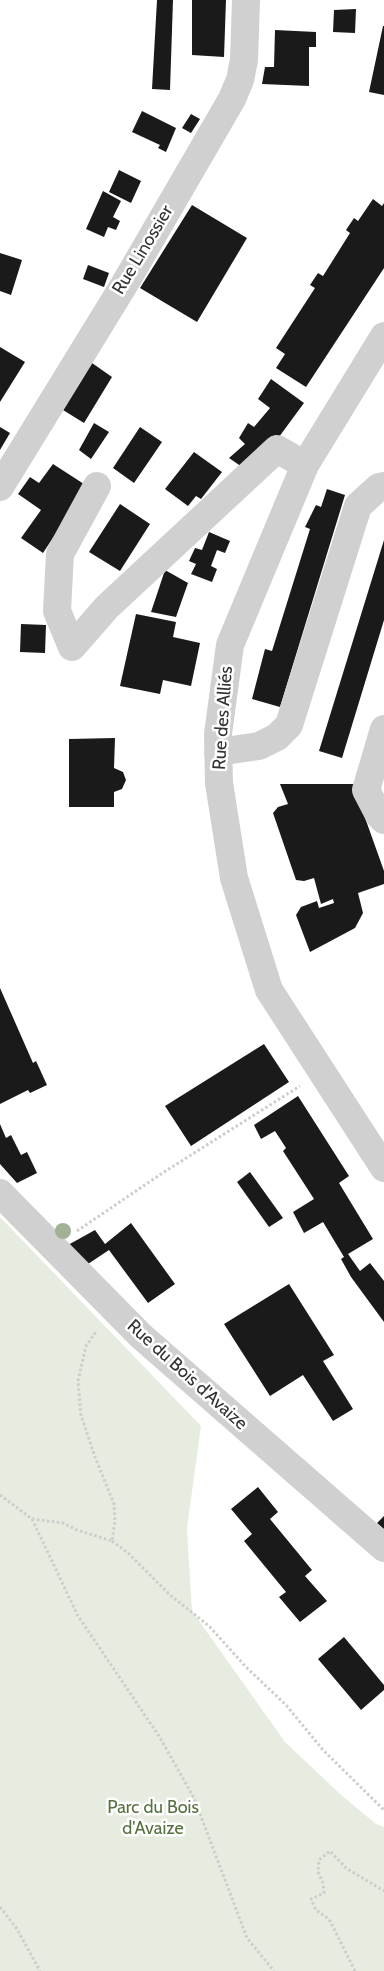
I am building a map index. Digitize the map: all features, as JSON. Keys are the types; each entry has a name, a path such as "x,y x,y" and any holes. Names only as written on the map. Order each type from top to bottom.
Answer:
{"street":[{"name":"Rue Linossier","path":"0,486 124,285 232,99 240,80 244,60 246,0"},
{"name":"Rue des Alliés","path":"381,1164 268,990 234,878 219,783 218,734 230,645 305,465 384,336"},
{"path":"97,486 60,554 57,611 72,647 107,607 277,449 305,465"},
{"path":"218,752 259,746 277,737 289,725 358,506 379,487 384,486"},
{"path":"384,729 366,790 384,820"},
{"name":"Rue du Bois d'Avaize","path":"0,1193 141,1336 384,1548"}],"path":[{"path":"53,1246 161,1174 322,1072"},
{"path":"112,1541 115,1520 114,1504 81,1415 78,1381 86,1346 113,1307"},
{"path":"0,1495 32,1519 78,1616 159,1736 194,1798 247,1938 274,1971"},
{"path":"32,1519 63,1523 77,1530 112,1541 127,1552 170,1595 209,1626 246,1667 286,1705 323,1750 384,1810"},
{"path":"354,1971 329,1919 316,1910 311,1899 324,1893 323,1883 318,1872 319,1860 330,1851 346,1868 384,1891"},
{"path":"0,1907 18,1929 40,1971"}],"green space":[{"name":"Parc du Bois d'Avaize","path":"0,1217 201,1426 187,1528 192,1611 285,1742 340,1794 376,1824 384,1827 384,1971 0,1971"}],"building":[{"path":"157,0 173,0 170,90 152,89"},
{"path":"192,0 226,0 224,57 192,55"},
{"path":"356,9 355,33 333,32 334,10"},
{"path":"384,26 384,95 369,92"},
{"path":"275,30 316,32 316,47 309,47 309,86 262,84 265,67 274,67"},
{"path":"142,111 176,128 166,152 158,148 160,145 132,132"},
{"path":"191,114 200,119 191,133 182,128"},
{"path":"119,170 141,181 131,203 109,192"},
{"path":"103,191 121,201 113,217 120,221 116,230 108,227 104,237 86,229"},
{"path":"373,199 382,206 384,203 384,268 306,387 276,368 285,354 276,348 315,288 310,285 318,273 323,276 350,233 346,230 354,218 358,221"},
{"path":"192,205 247,238 197,322 140,288"},
{"path":"0,253 22,260 11,295 0,291"},
{"path":"88,265 109,273 104,287 83,279"},
{"path":"0,347 25,362 0,402"},
{"path":"92,363 112,377 84,423 63,410"},
{"path":"271,379 304,403 276,441 245,469 229,458 245,444 239,438 248,423 254,427 270,408 258,399"},
{"path":"94,423 109,432 91,459 79,450"},
{"path":"0,427 10,433 0,450"},
{"path":"140,427 162,442 134,483 113,468"},
{"path":"194,452 222,472 201,499 196,496 188,506 165,489"},
{"path":"53,464 87,486 43,553 21,538 41,510 18,494 30,477 39,483"},
{"path":"327,489 345,495 280,707 252,699 265,649 272,651 310,529 305,527 316,505 321,507"},
{"path":"120,504 150,524 120,571 89,552"},
{"path":"209,532 230,541 225,553 217,550 211,566 217,569 212,582 191,574 196,564 189,561 195,548 202,550"},
{"path":"384,540 384,620 342,758 319,751"},
{"path":"165,570 188,583 176,617 151,612"},
{"path":"136,614 176,622 173,637 200,643 191,686 163,680 160,694 120,686"},
{"path":"21,624 46,625 45,653 20,652"},
{"path":"115,738 114,768 123,772 126,780 122,789 114,792 114,807 69,807 69,739"},
{"path":"280,784 353,784 384,871 384,884 358,893 363,913 355,928 310,952 296,915 301,907 317,901 319,908 334,903 333,899 321,904 314,878 304,881 296,880 273,813 278,807 288,804"},
{"path":"0,988 33,1063 36,1061 47,1085 30,1093 28,1090 0,1104"},
{"path":"264,1044 289,1082 191,1146 165,1106"},
{"path":"298,1096 349,1176 339,1183 373,1239 348,1254 360,1271 370,1263 384,1281 384,1322 351,1277 341,1259 344,1257 323,1222 304,1233 293,1212 314,1199 283,1151 286,1148 275,1131 261,1139 254,1125"},
{"path":"0,1124 6,1138 11,1135 21,1155 27,1152 37,1173 17,1183 0,1164"},
{"path":"250,1172 283,1218 269,1227 237,1182"},
{"path":"131,1223 175,1284 148,1303 109,1250 88,1264 68,1245 95,1230 105,1244"},
{"path":"289,1284 334,1355 323,1361 353,1409 333,1421 303,1375 270,1396 224,1324"},
{"path":"258,1487 278,1512 270,1519 312,1570 305,1576 327,1601 300,1622 279,1597 286,1592 244,1541 252,1534 231,1509"},
{"path":"384,1516 384,1529 377,1523"},
{"path":"344,1637 384,1685 384,1690 361,1710 318,1659"}]}
